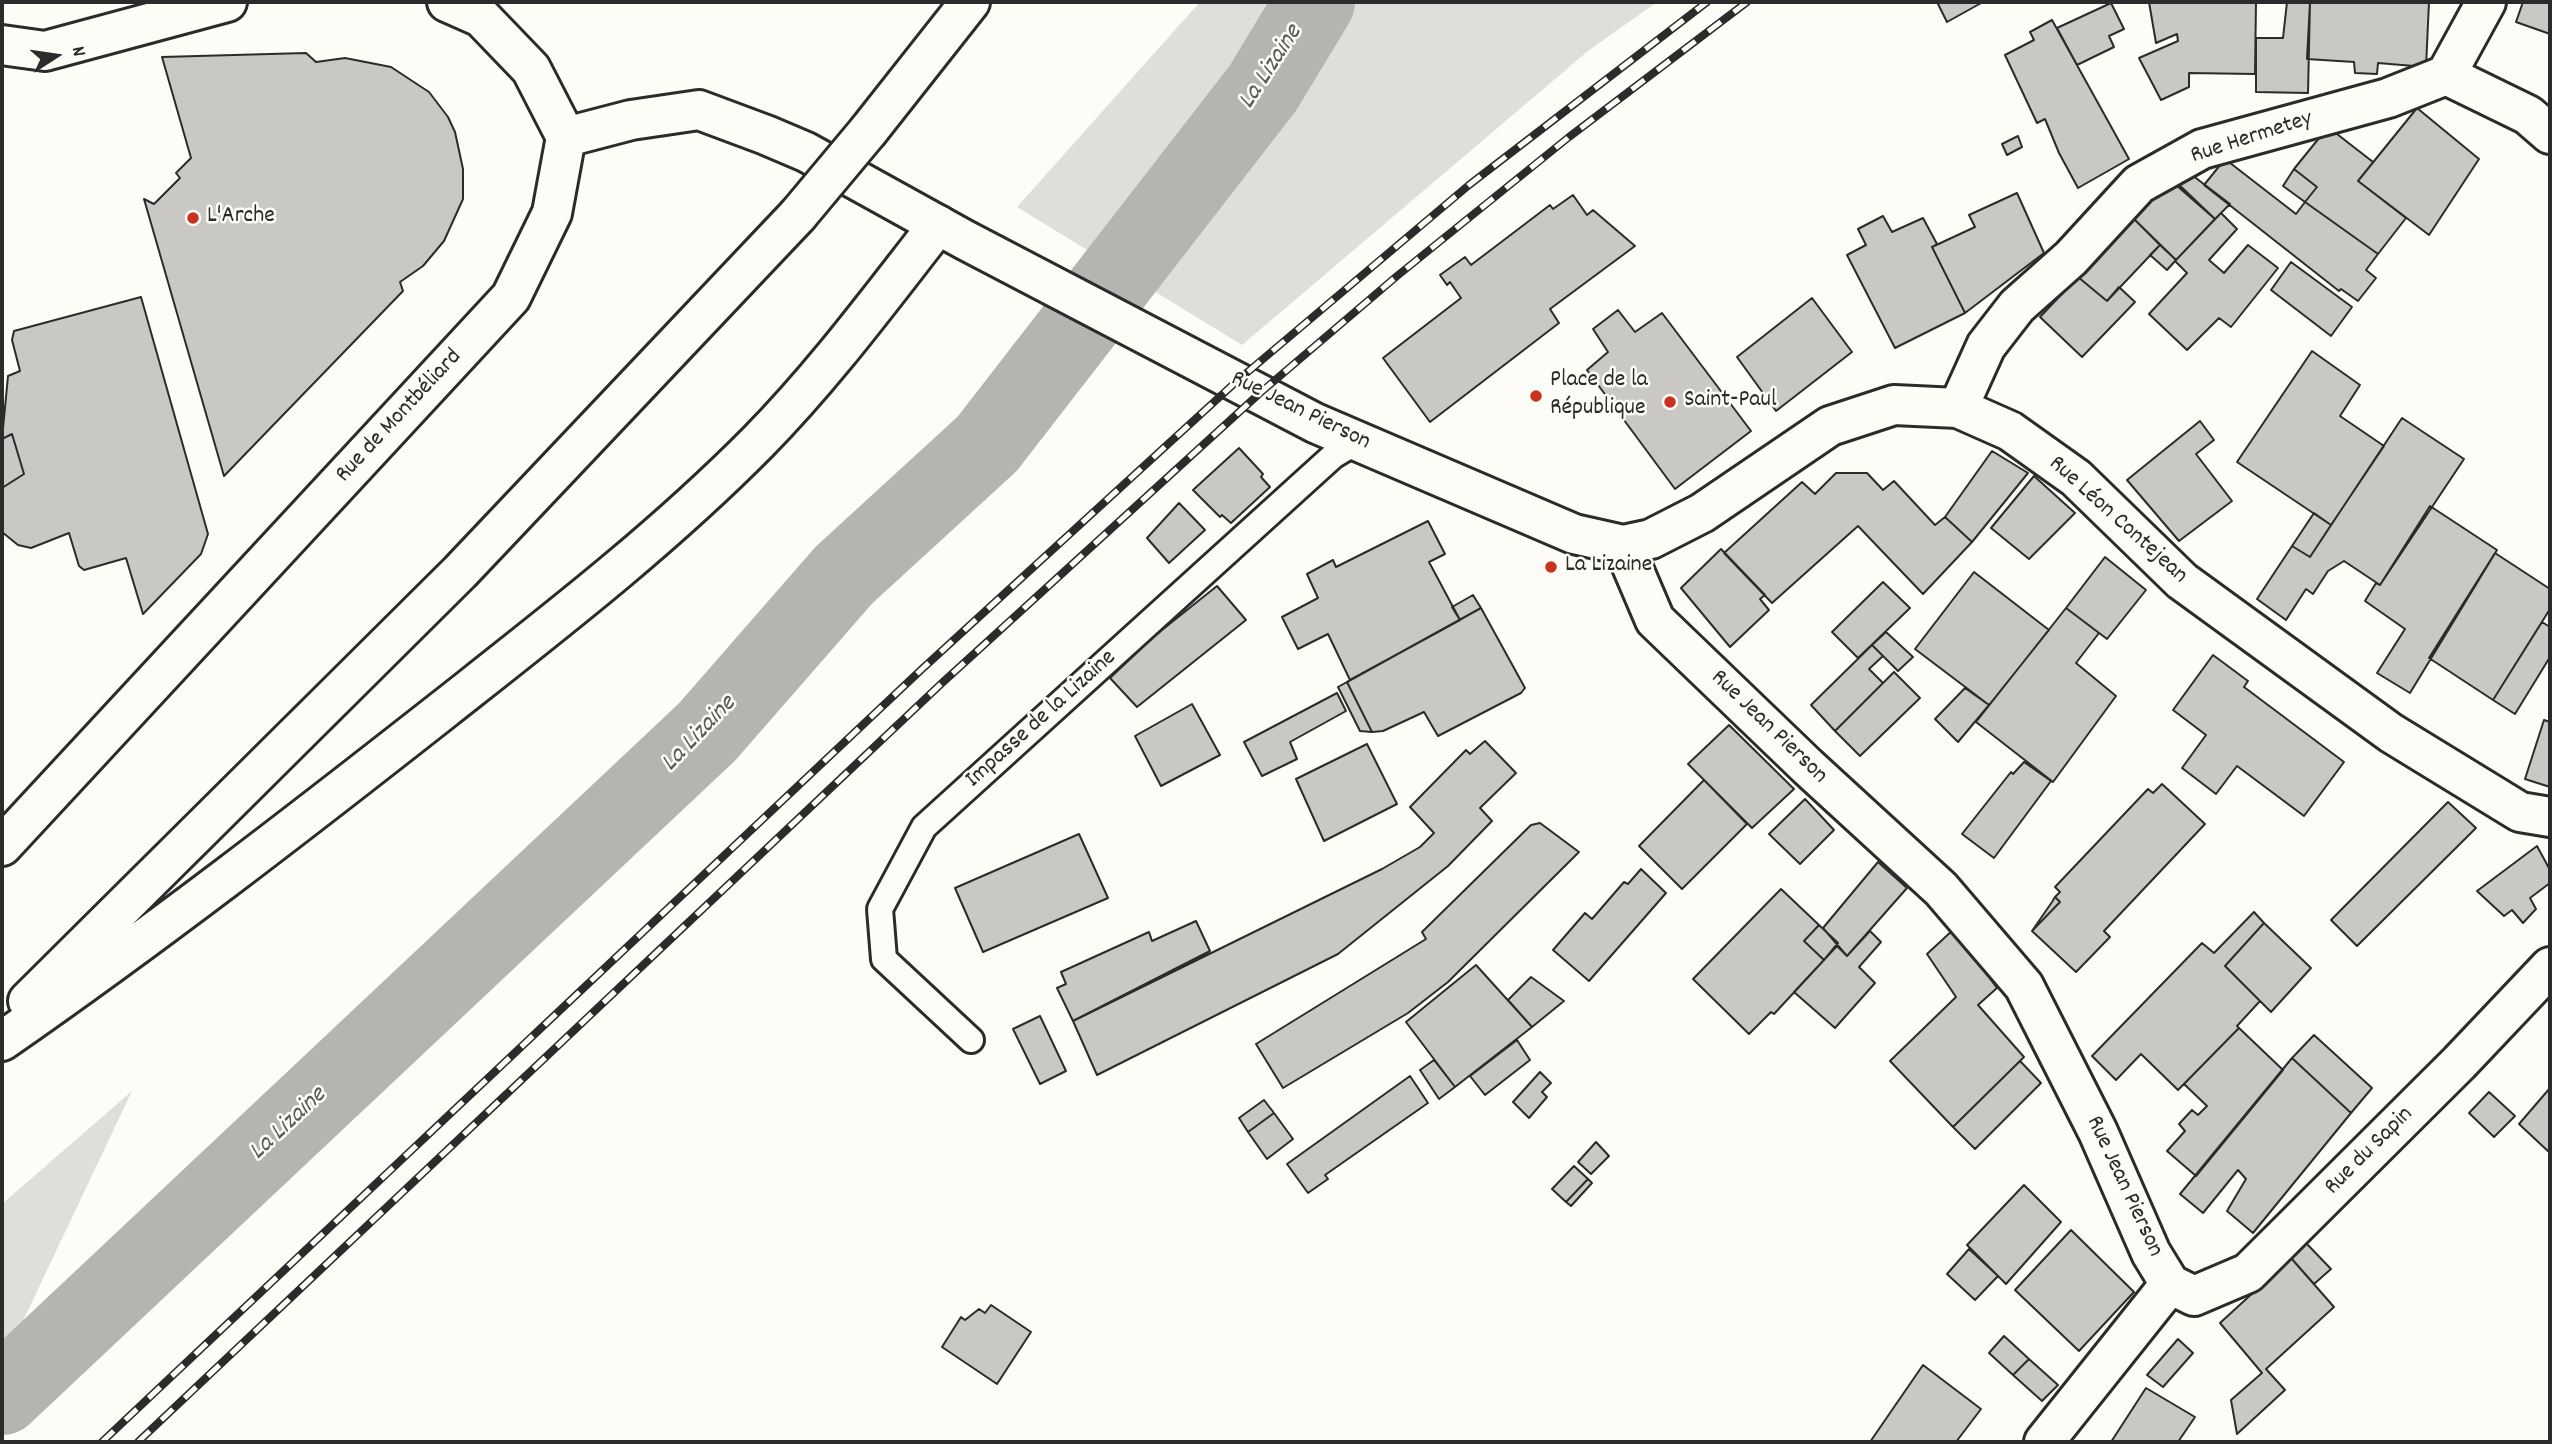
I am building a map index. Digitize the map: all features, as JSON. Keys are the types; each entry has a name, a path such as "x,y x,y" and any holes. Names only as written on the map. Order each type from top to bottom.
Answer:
{"street":[{"path":"2,46 45,51 227,2"},
{"path":"447,2 481,17 531,69 566,136"},
{"path":"2,1026 460,572 798,215 970,2"},
{"path":"2486,2 2446,75 2543,119"},
{"name":"Rue Hermetey","path":"1958,408 1986,346 2017,306 2071,258 2139,184 2202,149 2388,98 2446,75"},
{"name":"Rue Jean Pierson","path":"566,136 631,120 699,110 806,152 1203,365 1358,441 1574,534 1623,545 1656,621 1808,767 1941,889 2024,986 2098,1132 2151,1253 2170,1284"},
{"name":"Rue de Montbéliard","path":"2,846 511,297 552,213 566,136"},
{"path":"2,1041 139,945 284,836 637,557 757,443 820,375 938,225"},
{"name":"Rue Léon Contejean","path":"1623,545 1651,539 1702,513 1830,426 1894,405 1958,408 2010,431 2076,478 2182,581 2391,733 2520,812 2550,817"},
{"name":"Rue du Sapin","path":"2170,1284 2194,1296 2248,1273 2459,1063 2550,967"},
{"path":"2043,1442 2170,1284"}],"lane":[{"name":"Impasse de la Lizaine","path":"971,1040 884,959 880,909 924,827 1333,456 1358,441"}],"shaded area":[{"path":"1200,2 1657,2 1588,51 1242,345 1017,207"},
{"path":"132,1091 12,1344 2,1353 2,1204"}],"building":[{"path":"1937,2 1983,2 1947,22"},
{"path":"2149,2 2256,2 2255,74 2189,73 2189,87 2161,100 2139,58 2178,41 2177,34 2156,43"},
{"path":"2287,2 2310,2 2308,93 2256,92 2256,38 2283,38"},
{"path":"2310,2 2429,2 2426,67 2378,63 2377,74 2355,73 2354,62 2307,59"},
{"path":"2523,2 2550,2 2550,34 2516,22"},
{"path":"2111,3 2124,29 2109,36 2114,47 2077,65 2057,28"},
{"path":"2052,20 2129,159 2078,188 2045,119 2037,123 2005,55 2034,40 2030,32"},
{"path":"306,53 316,62 345,58 391,67 429,92 448,117 455,132 463,169 463,199 444,241 423,266 400,282 403,291 224,476 144,199 154,204 180,178 176,173 191,158 162,57"},
{"path":"2417,108 2479,159 2429,235 2358,181"},
{"path":"2328,127 2373,162 2358,181 2406,218 2378,254 2305,202 2317,187 2294,169"},
{"path":"2018,136 2022,147 2007,155 2002,144"},
{"path":"2225,159 2296,214 2305,202 2378,254 2366,270 2376,278 2358,301 2341,289 2339,291 2204,185"},
{"path":"2294,169 2317,187 2305,202 2283,186"},
{"path":"2188,172 2230,204 2215,219 2176,185"},
{"path":"2172,178 2215,219 2176,260 2134,219"},
{"path":"2017,193 2044,253 1965,313 1932,247 1975,227 1969,215"},
{"path":"1573,195 1587,215 1593,210 1635,246 1550,309 1559,323 1430,422 1383,358 1461,298 1450,282 1447,285 1440,275 1465,257 1471,265 1550,205 1553,209"},
{"path":"2221,213 2237,229 2209,260 2224,273 2248,245 2278,268 2231,327 2219,318 2187,350 2149,314 2187,273 2175,261"},
{"path":"1883,216 1892,232 1923,218 1937,244 1932,247 1965,313 1895,348 1847,255 1866,245 1858,229"},
{"path":"2134,219 2160,245 2107,301 2078,277"},
{"path":"2160,245 2176,260 2167,270 2150,255"},
{"path":"2291,262 2352,307 2331,336 2271,290"},
{"path":"2078,277 2107,301 2119,287 2135,302 2082,357 2040,317"},
{"path":"141,297 208,534 201,554 143,614 126,558 84,570 79,566 69,533 31,548 18,545 2,532 2,488 24,474 12,434 2,439 8,376 20,371 12,340 14,331"},
{"path":"1812,298 1852,352 1776,411 1737,357"},
{"name":"Saint-Paul","path":"1618,310 1635,332 1662,313 1751,431 1675,489 1587,370 1608,352 1593,329"},
{"path":"2312,351 2360,385 2340,416 2384,446 2331,525 2237,462"},
{"path":"2402,418 2464,459 2380,585 2344,561 2328,571 2313,594 2306,589 2286,620 2257,599 2292,546 2310,557"},
{"path":"2200,421 2214,440 2196,454 2232,501 2179,541 2127,480"},
{"path":"12,434 24,474 2,488 2,439"},
{"path":"1239,448 1263,474 1261,477 1270,487 1231,523 1222,515 1220,517 1193,490"},
{"path":"1992,451 2028,473 1972,542 1945,517"},
{"path":"1836,473 1867,473 1883,490 1894,481 1935,525 1945,517 1972,542 1923,594 1858,526 1772,603 1724,553 1802,482 1815,494"},
{"path":"2034,476 2075,513 2029,559 1991,528"},
{"path":"1179,503 1205,530 1169,563 1147,538"},
{"path":"2430,506 2497,550 2410,693 2377,673 2405,629 2365,601 2376,583 2380,585"},
{"path":"2314,513 2331,525 2310,557 2292,546"},
{"path":"1428,521 1445,554 1429,562 1460,620 1350,680 1328,634 1298,649 1282,617 1318,598 1307,574 1333,560 1336,567"},
{"path":"1721,549 1765,595 1760,599 1769,610 1730,647 1681,588"},
{"path":"2495,553 2550,589 2550,609 2493,700 2429,658"},
{"path":"2105,557 2146,590 2107,639 2066,608"},
{"path":"1974,572 2049,630 1989,705 1915,649"},
{"path":"1883,582 1910,608 1858,658 1832,632"},
{"path":"1217,586 1246,620 1137,707 1110,678 1152,638"},
{"path":"1473,595 1481,608 1460,620 1452,607"},
{"path":"1481,608 1525,688 1521,693 1438,736 1424,712 1383,731 1372,732 1347,682"},
{"path":"2066,608 2099,633 2076,663 2116,696 2053,782 1976,722"},
{"path":"2542,622 2550,627 2550,657 2515,714 2493,700"},
{"path":"1886,632 1913,657 1898,671 1872,645"},
{"path":"1872,645 1883,656 1869,669 1883,683 1835,731 1811,705"},
{"path":"2213,655 2248,681 2244,687 2344,762 2304,816 2237,766 2216,794 2182,768 2206,735 2173,710"},
{"path":"1894,672 1920,698 1860,756 1835,731"},
{"path":"1347,682 1372,732 1360,731 1338,687"},
{"path":"1965,688 1989,705 1958,742 1935,719"},
{"path":"1337,693 1346,711 1290,742 1297,759 1262,776 1244,742"},
{"path":"1192,704 1220,755 1161,786 1135,736"},
{"path":"2544,720 2550,722 2550,787 2525,779"},
{"path":"1729,725 1794,789 1752,828 1688,764"},
{"path":"1485,741 1516,773 1480,808 1492,821 1448,866 1338,954 1097,1075 1073,1021 1382,869 1420,847 1434,833 1410,807 1466,750 1470,754"},
{"path":"1367,744 1397,804 1324,841 1296,779"},
{"path":"2024,762 2051,781 1994,858 1962,834 2011,772 2013,774"},
{"path":"1704,780 1747,824 1682,889 1639,846"},
{"path":"2162,784 2205,824 2104,931 2110,937 2076,972 2032,931 2060,902 2055,897 2060,892 2055,887 2148,789 2153,793"},
{"path":"1805,799 1834,830 1800,864 1769,834"},
{"path":"2448,802 2476,828 2357,946 2331,920"},
{"path":"1540,823 1579,852 1448,982 1408,1013 1283,1088 1256,1044 1426,939 1422,932 1531,825"},
{"path":"1079,834 1108,898 983,952 955,888"},
{"path":"2537,846 2550,870 2550,883 2530,898 2536,909 2523,923 2512,910 2504,916 2477,891"},
{"path":"1878,862 1907,888 1847,956 1823,928"},
{"path":"1641,869 1666,893 1589,981 1553,950 1585,913 1592,919 1624,882 1628,884"},
{"path":"1781,889 1819,925 1804,941 1824,960 1774,1014 1771,1012 1749,1034 1693,979"},
{"path":"2055,897 2060,902 2032,931 2052,902"},
{"path":"2254,912 2264,923 2225,966 2260,1001 2237,1026 2239,1028 2178,1090 2141,1054 2116,1080 2092,1056 2202,943 2214,953"},
{"path":"1196,921 1210,951 1073,1021 1057,988 1066,984 1061,972 1149,932 1152,941"},
{"path":"2264,923 2311,968 2271,1012 2225,966"},
{"path":"1819,925 1838,943 1824,960 1804,941"},
{"path":"1954,929 1997,988 1978,1005 2024,1057 1953,1127 1890,1061 1956,997 1927,954"},
{"path":"1870,931 1881,942 1859,967 1875,983 1835,1028 1794,992 1837,946 1847,956"},
{"path":"1476,965 1532,1027 1455,1087 1406,1022"},
{"path":"1531,977 1564,1001 1532,1027 1508,1000"},
{"path":"1040,1016 1066,1071 1040,1084 1013,1029"},
{"path":"2239,1028 2283,1070 2196,1176 2167,1151 2185,1131 2179,1124 2192,1110 2198,1115 2207,1106 2184,1084"},
{"path":"2314,1035 2372,1088 2351,1113 2292,1058"},
{"path":"1517,1040 1530,1060 1485,1095 1470,1076"},
{"path":"2292,1058 2351,1113 2253,1233 2227,1211 2246,1179 2238,1170 2203,1213 2180,1194"},
{"path":"1434,1060 1455,1087 1439,1099 1420,1070"},
{"path":"2020,1061 2041,1083 1975,1149 1953,1127"},
{"path":"1540,1072 1551,1083 1542,1092 1547,1097 1529,1118 1513,1102"},
{"path":"1410,1076 1428,1103 1325,1175 1328,1179 1308,1193 1287,1164"},
{"path":"2550,1088 2550,1153 2519,1124"},
{"path":"2489,1092 2515,1116 2494,1137 2469,1113"},
{"path":"1264,1100 1274,1113 1248,1132 1239,1118"},
{"path":"1274,1113 1293,1139 1267,1159 1248,1132"},
{"path":"1596,1142 1609,1156 1591,1174 1578,1162"},
{"path":"1574,1166 1588,1179 1566,1202 1552,1189"},
{"path":"1588,1179 1592,1183 1571,1206 1566,1202"},
{"path":"2024,1185 2061,1222 2006,1284 1967,1245"},
{"path":"2071,1230 2134,1292 2079,1351 2015,1290"},
{"path":"2306,1243 2331,1269 2314,1284 2291,1258"},
{"path":"1969,1249 1998,1276 1975,1300 1947,1274"},
{"path":"2291,1258 2334,1307 2266,1369 2285,1390 2237,1434 2231,1400 2262,1373 2220,1323"},
{"path":"991,1305 1031,1332 997,1384 942,1347 961,1317 965,1320 979,1309 985,1313"},
{"path":"2004,1336 2029,1359 2013,1375 1989,1353"},
{"path":"2178,1339 2193,1353 2163,1387 2147,1375"},
{"path":"2029,1359 2058,1385 2042,1401 2013,1375"},
{"path":"1923,1365 1981,1409 1956,1442 1870,1442"},
{"path":"2146,1388 2195,1417 2178,1442 2111,1442"}],"waterway":[{"name":"La Lizaine","path":"2,1395 707,732 844,575 987,444 1263,88 1315,2"}],"railway":[{"path":"102,1442 922,669 1237,381 1469,185 1707,2"},
{"path":"138,1442 942,683 1260,393 1397,276 1569,137 1747,2"}],"place":[{"name":"L'Arche","path":"193,218"},
{"name":"Place de la République","path":"1536,396"},
{"name":"Saint-Paul","path":"1670,402"},
{"name":"La Lizaine","path":"1551,567"}]}
